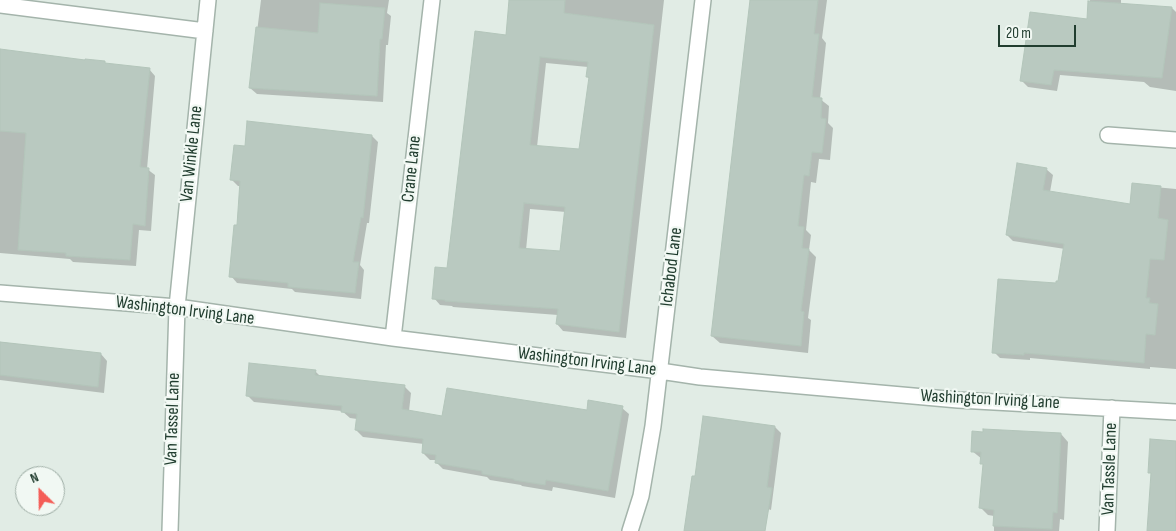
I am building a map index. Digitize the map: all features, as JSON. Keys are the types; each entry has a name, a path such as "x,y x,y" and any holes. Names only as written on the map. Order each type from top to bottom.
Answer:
{"street":[{"name":"Van Winkle Lane","path":"177,308 208,0"},
{"name":"Crane Lane","path":"393,338 432,0"},
{"name":"Ichabod Lane","path":"630,531 641,496 648,463 703,0"},
{"path":"0,5 205,31"},
{"path":"1108,134 1176,140"},
{"name":"Washington Irving Lane","path":"0,293 177,308 700,377 958,400 1176,412"},
{"name":"Van Tassel Lane","path":"170,531 177,308"},
{"name":"Van Tassle Lane","path":"1107,531 1112,408"}],"building":[{"path":"509,0 565,0 564,13 654,25 619,332 556,324 558,309 432,299 435,267 447,268 475,31 506,35","holes":["540,57 588,62 586,77 589,77 579,149 530,145","524,203 565,207 560,251 519,248"]},
{"path":"750,0 818,0 814,34 819,34 812,97 822,98 821,118 826,119 822,153 812,152 809,176 804,175 798,226 804,227 802,248 809,249 801,311 804,312 801,346 711,336"},
{"path":"1088,1 1172,7 1162,78 1054,70 1051,85 1020,81 1030,12 1087,19"},
{"path":"320,3 385,8 382,39 380,39 377,96 249,88 256,27 318,33"},
{"path":"0,49 150,68 140,167 149,168 145,226 133,224 130,260 66,256 66,253 18,250 26,133 0,131"},
{"path":"247,121 372,135 363,218 361,217 353,262 359,262 355,293 288,287 288,283 229,277 234,225 237,225 240,181 230,180 234,145 245,146"},
{"path":"1017,163 1047,168 1043,190 1130,204 1132,183 1161,186 1158,218 1168,220 1164,260 1150,259 1146,298 1150,298 1149,303 1158,304 1155,335 1146,334 1144,363 1024,353 1024,355 992,353 998,279 1056,283 1058,281 1064,244 1006,235"},
{"path":"0,342 101,353 98,387 0,375"},
{"path":"249,363 316,370 315,375 405,385 402,409 442,416 447,388 587,410 588,400 623,406 608,491 546,480 545,485 514,480 482,474 482,471 435,463 436,455 422,453 423,439 355,430 357,414 341,412 342,406 246,396"},
{"path":"703,416 775,426 767,487 772,488 765,531 684,531 692,476 695,476"},
{"path":"983,429 1061,433 1057,513 1053,512 1052,529 993,526 994,510 979,508 983,464 980,464 981,452 971,452 972,431 983,432"},
{"path":"1150,439 1176,441 1176,531 1147,531 1151,473 1148,473"}]}
